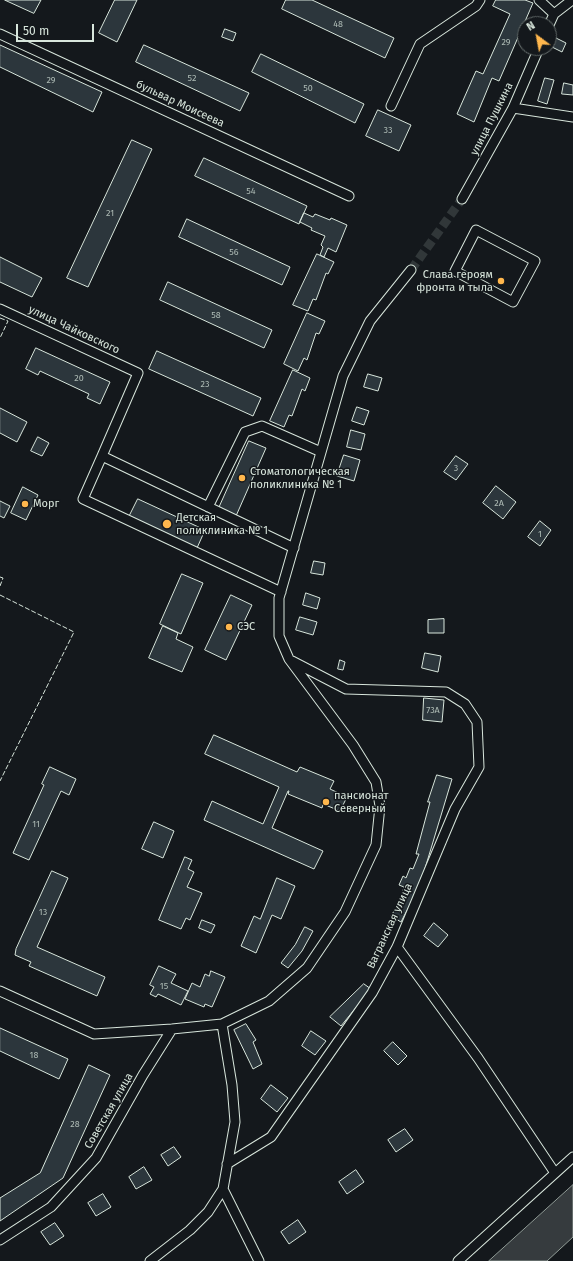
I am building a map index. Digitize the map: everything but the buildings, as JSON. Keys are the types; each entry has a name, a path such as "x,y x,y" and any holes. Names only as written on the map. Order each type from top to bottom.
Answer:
{"street":[{"path":"391,106 420,44 476,6 480,0"},
{"path":"539,0 554,14 572,0"},
{"name":"бульвар Моисеева","path":"0,34 349,196"},
{"name":"улица Пушкина","path":"462,199 513,108 536,56"},
{"path":"513,108 573,117"},
{"path":"476,230 535,261 513,302 455,271 476,230"},
{"path":"0,991 94,1034 222,1024 269,1001 307,968 345,912 376,846 380,806 376,782 353,745 289,659 279,636 279,598 343,376 370,321 411,270"},
{"name":"улица Чайковского","path":"0,309 138,373 102,456"},
{"path":"208,507 245,432 262,426 321,452"},
{"path":"281,592 83,499 102,456 294,548"},
{"name":"Вагранская улица","path":"227,1164 271,1138 372,993 397,947 455,809 480,768 477,722 465,704 446,692 346,689 289,659"},
{"path":"397,947 478,1058 555,1173"},
{"path":"150,1261 190,1230 208,1212 223,1189 235,1122 232,1086 222,1024"},
{"name":"Советская улица","path":"0,1240 51,1207 96,1158 172,1029"},
{"path":"458,1261 573,1157"},
{"path":"223,1189 258,1261"}],"shaded area":[{"path":"573,1185 573,1237 547,1261 489,1261"}],"tunnel":[{"path":"411,270 462,199"}],"fence":[{"path":"0,318 8,321 0,338"},
{"path":"0,577 3,578 0,586"},
{"path":"0,595 74,632 0,781"}],"place":[{"name":"Слава героям фронта и тыла","path":"501,281"},
{"name":"Стоматологическая поликлиника № 1","path":"242,478"},
{"name":"Морг","path":"25,504"},
{"name":"Детская поликлиника № 1","path":"167,524"},
{"name":"СЭС","path":"229,627"},
{"name":"пансионат Северный","path":"326,802"}]}
